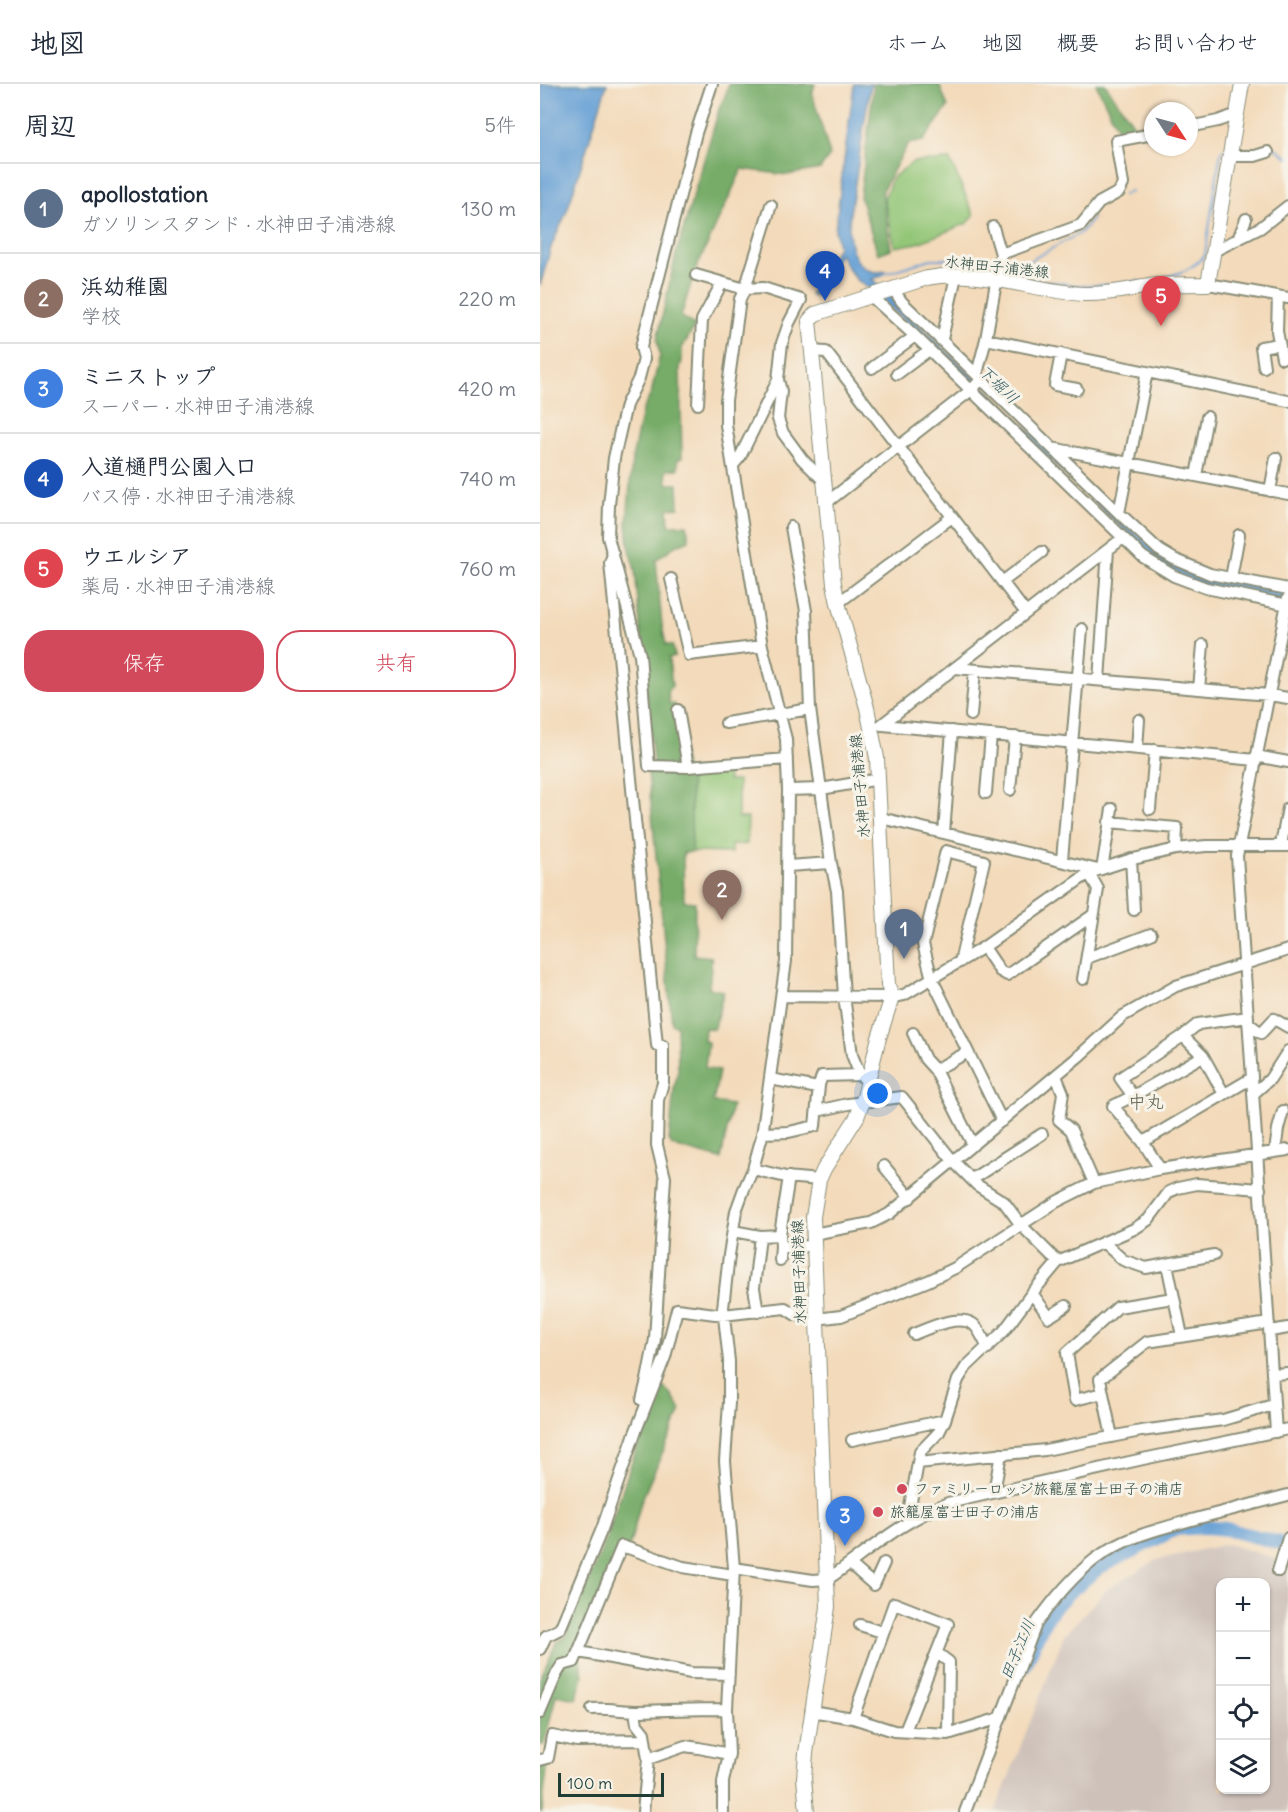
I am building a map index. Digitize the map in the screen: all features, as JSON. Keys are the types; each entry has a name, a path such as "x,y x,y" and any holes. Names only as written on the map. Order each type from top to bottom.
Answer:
{"main road":[{"path":"1208,284 1242,84"},
{"name":"水神田子浦港線","path":"807,1812 804,1778 811,1711 826,1622 828,1579 811,1240 813,1217 819,1180 857,1117 862,1103 864,1078 892,997 888,985 877,725 853,653 834,584 809,321 815,314 939,276 956,276 1094,294 1157,285 1208,284"}],"street":[{"path":"712,84 693,142 641,346 644,359 639,378 626,405 617,447 609,505 608,537 640,655 650,766 687,767 787,759"},
{"path":"1198,125 1237,114"},
{"path":"1001,254 1081,225 1099,203 1119,192 1123,184 1116,141 1144,136"},
{"path":"1230,156 1255,156 1268,152"},
{"path":"723,1812 723,1782 729,1754 727,1709 733,1572 725,1461 729,1361 723,1315 736,1211 753,1169 762,1133 783,996 788,866 786,740 762,646 726,425 726,400 740,299 771,205"},
{"path":"1214,251 1260,228 1288,206"},
{"path":"1238,239 1246,219"},
{"path":"826,503 970,392 980,377 1001,254 993,227"},
{"path":"696,275 745,289 763,288 801,300 782,343 778,380 740,457 734,464"},
{"path":"942,339 956,276"},
{"path":"698,404 702,320 722,283"},
{"path":"1208,284 1283,297 1277,332 1282,358"},
{"path":"540,1713 556,1673 562,1665 574,1662 579,1652 622,1546 683,1567 813,1580 828,1579 907,1522 948,1503 1143,1459 1284,1432 1273,1405 1237,856 1288,602 1206,588 1159,567 1143,556 970,392 915,336 881,293"},
{"path":"881,293 902,302 1159,550 1210,574 1288,589"},
{"path":"872,368 915,336"},
{"path":"986,339 1288,401"},
{"path":"1264,367 1261,347 1279,344"},
{"path":"897,374 929,350"},
{"path":"812,351 826,352 1026,613"},
{"path":"1061,354 1055,385 1077,389"},
{"path":"1119,513 1147,372"},
{"path":"778,380 781,392 778,419 783,433 802,459 824,481"},
{"path":"1196,476 1207,417"},
{"path":"1052,447 1288,494"},
{"path":"1270,491 1276,458"},
{"path":"838,603 952,517"},
{"path":"791,527 806,611 810,708 831,863 837,891 843,996 852,1055 864,1078"},
{"path":"1231,578 1239,536"},
{"path":"877,725 955,668 1123,538"},
{"path":"1099,680 1108,550"},
{"path":"1002,582 1042,552"},
{"path":"613,554 610,563 632,770 657,1045 663,1046 663,1083 658,1100 657,1145 665,1178 655,1339 635,1433"},
{"path":"671,579 689,655 762,646"},
{"path":"1062,861 1082,629"},
{"path":"1199,689 1203,645"},
{"path":"955,668 1288,698"},
{"path":"971,715 975,670"},
{"path":"726,723 810,708"},
{"path":"678,710 687,767"},
{"path":"1137,748 1139,720"},
{"path":"877,725 1288,762"},
{"path":"944,833 952,731"},
{"path":"986,793 991,735"},
{"path":"1010,790 1015,737"},
{"path":"1150,809 1155,750"},
{"path":"788,790 821,789 879,779"},
{"path":"783,996 892,997 904,995 960,962 1096,871 1131,859 1176,849 1206,846 1285,845 1288,808"},
{"path":"1083,979 1098,889 1096,871 1112,809"},
{"path":"881,818 1096,871"},
{"path":"1110,822 1177,828 1176,849"},
{"path":"960,962 984,861 946,851 923,944 932,979 1002,1121"},
{"path":"1131,859 1134,910"},
{"path":"788,866 831,863"},
{"path":"984,946 1000,971 1007,975 1093,915"},
{"path":"1087,958 1151,934"},
{"path":"733,1231 781,1241 791,1248 871,1223 890,1214 1078,1058 1123,1016 1176,986 1288,950"},
{"path":"1133,1096 1120,1078 1198,1024 1248,1020 1261,1033 1275,1019 1288,1027"},
{"path":"913,1033 925,1059 935,1070 972,1146"},
{"path":"1183,1036 1203,1056 1224,1094"},
{"path":"1252,1094 1270,1079 1288,1050"},
{"path":"935,1070 968,1052"},
{"path":"1160,1169 1143,1142 1113,1106 1203,1056"},
{"path":"762,1133 789,1132 815,1126 822,1076 864,1078"},
{"path":"1056,1076 1063,1093 1059,1120 1071,1130 1095,1183"},
{"path":"1143,1142 1252,1078"},
{"path":"770,1079 818,1088 819,1086"},
{"path":"817,1111 848,1104 902,1097 954,1161 977,1185 1004,1202 1021,1225 1058,1262"},
{"path":"1275,1152 1283,1112"},
{"path":"972,1179 1042,1134"},
{"path":"540,1649 546,1636 560,1629 602,1529 635,1433 665,1357 677,1309 723,1315 785,1308 796,1316 816,1319 841,1316 955,1268 1056,1202 1095,1183 1160,1169 1288,1150"},
{"path":"884,1166 910,1198"},
{"path":"753,1169 789,1177 819,1180"},
{"path":"780,1260 789,1177"},
{"path":"907,1522 920,1452 939,1432 958,1380 966,1367 1004,1331 1058,1262 1134,1229 1148,1220 1169,1192 1178,1188 1197,1184 1260,1189"},
{"path":"758,1312 754,1288 760,1236"},
{"path":"1103,1242 1123,1260 1146,1268 1214,1255"},
{"path":"1167,1264 1182,1336"},
{"path":"1032,1293 1049,1317 1066,1306"},
{"path":"1103,1393 1075,1400 1067,1353 1118,1307 1173,1298"},
{"path":"914,1334 962,1319 974,1325 988,1348"},
{"path":"1112,1437 1100,1379 1147,1342 1269,1327 1288,1328"},
{"path":"1272,1374 1288,1373"},
{"path":"918,1463 1045,1449 1141,1431 1223,1420 1273,1405"},
{"path":"852,1440 945,1420"},
{"path":"994,1492 1001,1454"},
{"path":"965,1812 1036,1624 1073,1578 1096,1559 1147,1532 1288,1495"},
{"path":"1278,1571 1288,1538"},
{"path":"850,1564 874,1585 884,1563"},
{"path":"853,1718 894,1603 948,1624 905,1731"},
{"path":"860,1624 882,1632"},
{"path":"579,1652 691,1673 729,1674"},
{"path":"938,1653 949,1662 948,1734"},
{"path":"592,1709 608,1707 635,1711 687,1708 727,1709"},
{"path":"635,1711 637,1724 644,1733 648,1759 643,1812"},
{"path":"811,1711 853,1718 894,1731 948,1734 1000,1718"},
{"path":"540,1760 548,1758 552,1736 577,1741 644,1740"},
{"path":"648,1759 685,1746 729,1754"}],"shaded area":[{"path":"1227,1544 1288,1562 1288,1812 995,1812 1064,1635 1106,1590 1156,1560"}],"green space":[{"path":"729,84 815,84 812,93 830,155 820,169 787,175 742,169 695,271 681,316 695,326 682,348 680,366 682,458 678,459 678,469 666,470 667,484 678,484 679,507 668,509 669,525 687,525 689,540 675,546 656,560 662,625 666,645 672,645 675,656 669,658 672,686 668,690 669,703 674,704 685,769 690,770 692,852 683,853 684,901 695,902 694,955 712,957 709,988 724,991 714,1029 705,1028 704,1041 708,1042 705,1068 719,1071 713,1102 732,1105 721,1159 672,1146 669,1140 678,1071 677,1026 672,1024 648,772 654,771 635,571 629,546 627,523 632,459 642,411 651,394 660,355 657,340 676,254 720,106"},
{"path":"874,84 939,84 948,107 923,141 908,144 882,191 891,249 878,254 860,197"},
{"path":"1096,84 1105,84 1134,125 1144,124 1144,131 1137,133 1118,129"},
{"path":"950,160 974,215 968,223 918,243 895,247 884,199 892,178 913,162"},
{"path":"690,770 727,770 728,781 738,781 738,818 748,818 747,844 731,845 731,853 692,852"},
{"path":"662,1386 671,1394 681,1410 641,1502 629,1548 611,1567 578,1646 583,1676 576,1699 556,1695 544,1745 540,1745 540,1679 556,1643 565,1638 605,1542 633,1458"},
{"path":"548,1762 542,1812 540,1812 540,1763"}],"water":[{"path":"540,84 607,84 567,211 551,247 540,286"},
{"path":"854,84 871,84 849,219 850,240 857,260 865,269 885,271 882,276 872,279 1152,549 1149,554 870,288 855,278 840,253 818,287 815,296 810,295 838,247 835,230"}],"waterway":[{"path":"1237,151 1264,148"},
{"path":"1270,148 1279,150 1288,158"},
{"path":"1159,279 1184,271 1205,255 1219,163 1222,150 1224,150"},
{"path":"1123,195 1131,191"},
{"path":"1006,264 1015,266 1024,264 1080,233 1093,218"},
{"path":"883,274 931,259 977,259 994,262"},
{"path":"1009,265 1017,277"},
{"path":"1028,279 1082,286 1139,281"},
{"name":"下堀川","path":"1137,541 1162,563 1190,576 1223,585 1288,597"},
{"path":"840,1564 904,1517"},
{"name":"田子江川","path":"1025,1665 1042,1626 1053,1609 1069,1592 1100,1567 1176,1529 1206,1527 1226,1529 1288,1545"}],"place":[{"name":"入道樋門公園入口","path":"825,301"},
{"name":"ウエルシア","path":"1161,326"},
{"name":"浜幼稚園","path":"722,920"},
{"name":"apollostation","path":"904,959"},
{"name":"ファミリーロッジ旅籠屋富士田子の浦店","path":"902,1489"},
{"name":"旅籠屋富士田子の浦店","path":"878,1512"},
{"name":"ミニストップ","path":"845,1546"}],"district":[{"name":"中丸","path":"1146,1102"}]}
